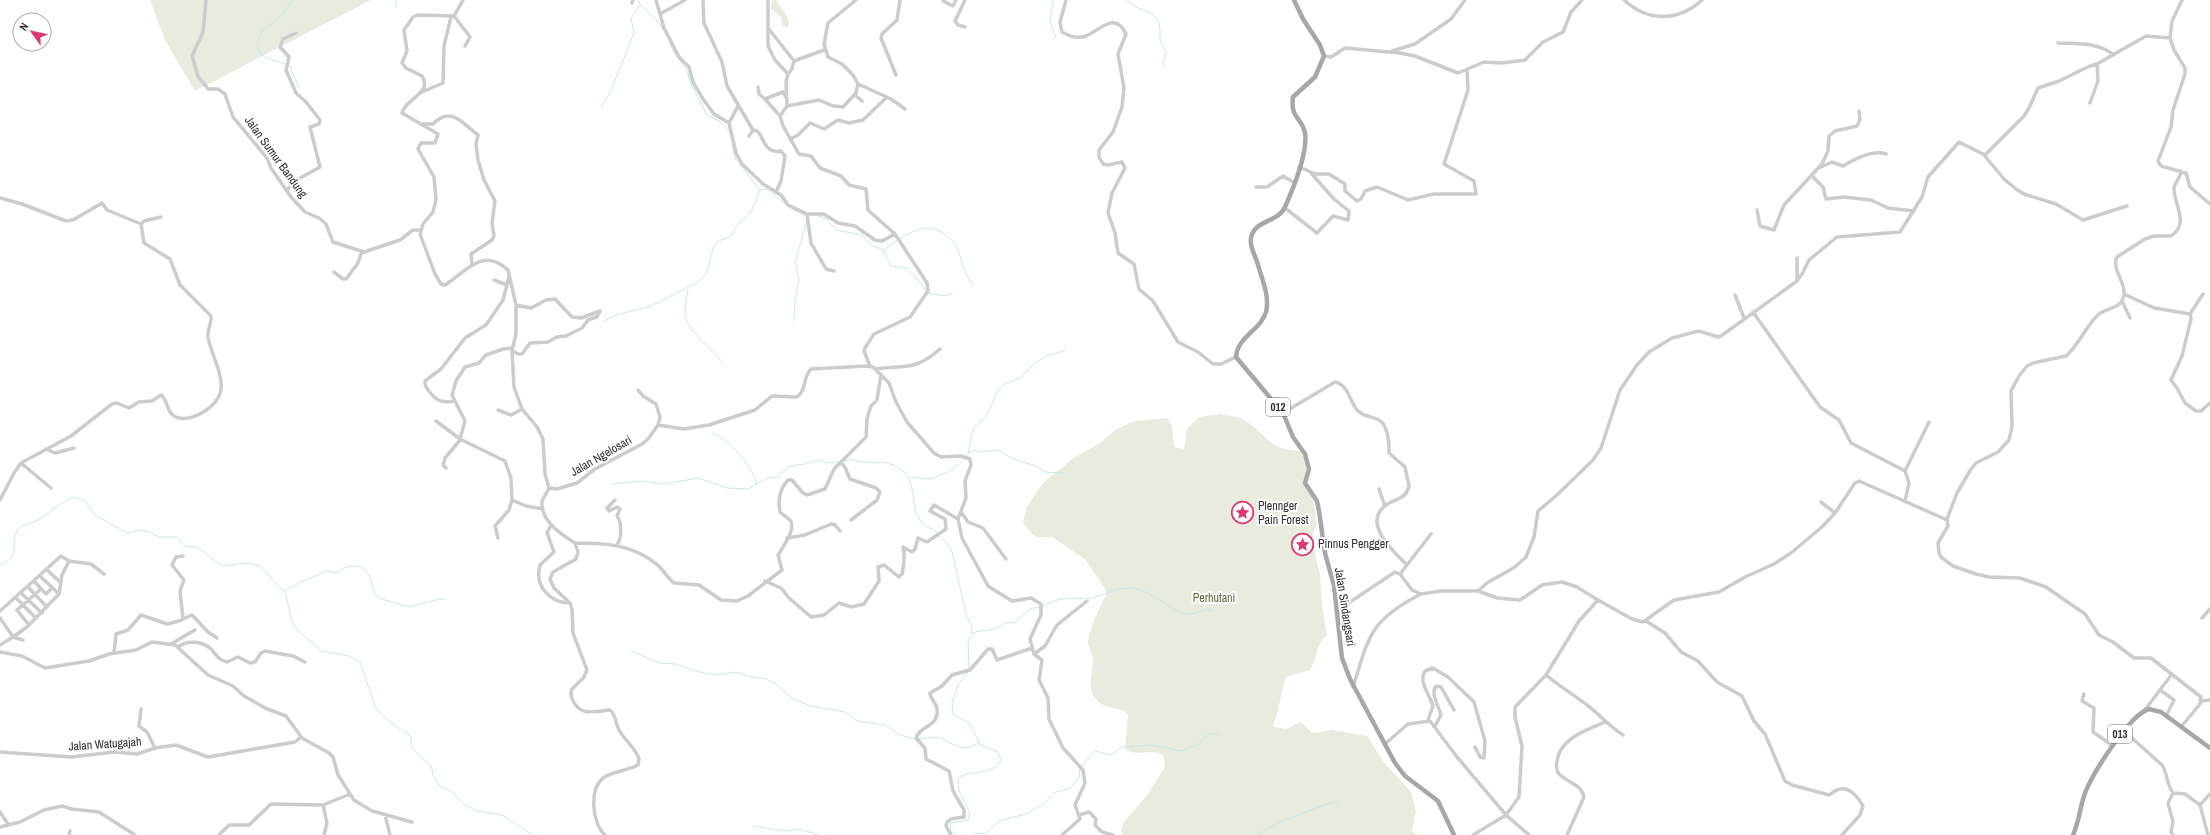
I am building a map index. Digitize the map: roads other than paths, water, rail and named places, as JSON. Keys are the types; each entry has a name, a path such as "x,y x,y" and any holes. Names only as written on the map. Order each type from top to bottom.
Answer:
{"main road":[{"path":"1236,357 1242,341 1260,322 1266,308 1267,296 1252,248 1251,238 1258,226 1278,217 1285,208 1295,183 1305,138 1302,127 1293,112 1293,97 1300,89 1316,77 1324,56 1320,45 1303,20 1294,0"},
{"name":"Jalan Sindangsari","path":"1236,357 1283,413 1289,429 1308,460 1309,469 1305,483 1317,501 1322,534 1334,586 1342,658 1354,687 1399,770 1438,801 1454,835"},
{"path":"2144,711 2155,710 2166,716 2210,748"},
{"name":"013","path":"2073,835 2088,786 2123,730 2138,714 2144,711"}],"street":[{"name":"Jalan Sumur Bandung","path":"206,0 203,32 192,56 198,76 208,89 218,89 226,94 233,117 267,158 271,168 305,212 319,218 326,224 334,242 362,251"},
{"path":"419,230 433,212 436,200 434,177 418,149 421,143 434,142 438,134 402,113 405,107 422,92 443,83 444,46 453,17 463,0"},
{"path":"656,0 667,34 679,57 689,67 693,82 703,99 714,114 729,123"},
{"path":"660,14 685,0"},
{"path":"703,0 704,23 722,62 727,86 738,106 744,112 753,130 760,134 769,149 775,152 781,151 785,156 781,181 776,192"},
{"path":"768,0 768,46 775,60 788,74"},
{"path":"856,0 828,23 824,50 828,57 842,64 853,75 858,84 905,109"},
{"path":"896,75 881,36 897,20 900,0"},
{"path":"943,1 953,6 956,0"},
{"path":"964,0 955,21 958,26 965,27"},
{"path":"1066,0 1060,22 1062,32 1067,35 1080,38 1087,36 1105,24 1112,23 1119,25 1126,34 1118,54 1124,88 1122,107 1113,132 1099,150 1100,157 1104,164 1108,165 1122,162 1125,168 1112,193 1108,213 1115,233 1118,253 1134,264 1139,289 1153,301 1178,342 1198,352 1213,364 1221,364 1236,357"},
{"path":"1391,52 1415,44 1445,23 1455,14 1465,0"},
{"path":"1324,56 1332,57 1345,48 1391,52 1416,56 1458,74 1484,62 1516,63 1530,57 1544,42 1564,32 1570,14 1581,0"},
{"path":"1624,0 1640,12 1669,17 1689,10 1702,0"},
{"path":"2182,0 2172,21 2170,38 2174,50 2185,68 2185,74 2173,110 2171,127 2158,161 2161,166 2186,173 2190,187 2210,204"},
{"path":"422,92 424,80 422,76 406,68 402,63 407,51 404,30 413,17 418,15 453,17 470,37 465,46"},
{"path":"768,28 794,61"},
{"path":"287,190 297,180 319,168 310,127 320,122 306,102 297,95 286,70 289,57 279,45 283,39 296,33"},
{"path":"1984,155 2024,116 2030,108 2038,88 2059,81 2097,64 2146,36 2170,38"},
{"path":"2058,43 2073,42 2084,46 2100,46 2114,55"},
{"path":"794,61 824,50"},
{"path":"787,100 786,82 794,61"},
{"path":"2090,103 2098,81 2097,64"},
{"path":"1299,167 1316,174 1326,173 1336,177 1345,184 1345,191 1358,202 1365,191 1377,188 1408,200 1434,194 1476,194 1474,181 1444,164 1468,90 1467,69"},
{"path":"780,116 789,106 819,100 833,106 843,108 855,95 858,84"},
{"path":"758,87 760,94 780,116 780,120 798,153 811,156 820,168 841,176 849,185 866,188 868,210 895,234 927,283 928,291 910,317 874,334 871,338 864,351 870,366"},
{"path":"765,99 783,92 789,106"},
{"path":"855,95 862,101"},
{"path":"790,139 798,135 810,123 824,129 838,120 849,124 863,120 886,98"},
{"path":"738,106 729,123 739,160 763,184 776,192 788,205 808,217 824,214 838,223 855,226 875,240 882,241 895,234"},
{"path":"1757,210 1760,226 1773,230 1784,205 1819,168 1826,157 1830,134 1835,131 1857,126 1860,120 1859,111"},
{"path":"421,124 433,124 442,115 447,115 463,122 478,135 476,144 478,160 484,180 495,201 492,223 494,236 492,240 471,254 472,264"},
{"path":"749,136 753,130"},
{"path":"1478,591 1487,583 1515,567 1526,558 1534,537 1538,511 1557,495 1599,452 1603,445 1620,390 1647,354 1670,339 1700,331 1720,337 1744,318 1797,281 1808,260 1837,237 1900,232 1922,197 1928,177 1959,142 1984,155 2004,179 2016,189 2024,194 2056,204 2083,220 2127,206"},
{"path":"1819,168 1832,162 1843,166 1851,160 1878,152 1886,154"},
{"path":"2181,171 2174,190 2180,212 2180,221 2174,235 2145,239 2129,248 2115,259 2124,294 2122,301 2116,307 2099,315 2066,356 2033,363 2022,371 2011,391 2012,427 2009,440 1998,452 1974,465 1957,493 1947,520 1948,526 1940,538 1937,548 1941,557 1945,561 1983,576 2020,578 2046,587 2085,614 2099,635 2113,642 2134,658 2151,658 2198,694 2202,702"},
{"path":"1285,208 1317,232 1333,216 1348,220 1348,211 1334,199 1310,172"},
{"path":"1256,188 1267,187 1283,176 1295,183"},
{"path":"1812,176 1823,187 1826,199 1844,197 1871,200 1888,208 1914,211"},
{"path":"0,198 22,204 66,221 73,220 102,203 107,210 141,224"},
{"path":"141,224 144,221 161,217"},
{"path":"808,217 814,250 826,269 834,271"},
{"path":"0,500 14,473 22,462 84,427 112,404 117,403 129,408 139,402 152,401 160,395 164,397 170,412 177,418 183,418 199,414 219,399 222,387 208,331 211,316 180,285 167,256 144,243 141,224"},
{"path":"334,272 343,279 346,278 358,263 362,251 400,240 413,230 419,230"},
{"path":"419,230 435,274 441,284 445,285 472,264 483,260 490,260 503,265 510,274 516,305 516,334 512,350 514,387 522,408 543,439 545,474 549,488 542,502 543,509 551,525 575,543 592,542 627,547 652,560 674,583 699,585 726,601 742,600 765,581 781,571 782,568 778,554 787,538 792,524 790,520 780,512 778,501 784,484 788,480 792,480 805,495 825,489 834,469 866,437 867,419 871,406 876,400 881,374"},
{"path":"1797,258 1797,281"},
{"path":"455,402 442,402 436,400 425,385 425,381 441,369 465,338 486,325 503,300 510,274"},
{"path":"494,280 507,285"},
{"path":"2124,294 2154,308 2190,314"},
{"path":"2203,294 2190,314 2191,318 2182,356 2171,380 2178,388 2185,403 2196,411 2201,411 2210,402"},
{"path":"1734,295 1744,318"},
{"path":"446,468 443,465 445,458 460,439 465,421 455,402 452,392 458,377 465,367 479,362 486,355 503,349 512,350 518,354 522,354 530,343 548,342 557,337 566,336 582,328 588,320 597,317 600,311 579,318 571,316 555,299 546,300 531,308 516,305"},
{"path":"2122,301 2130,318"},
{"path":"1753,312 1820,407 1839,420 1851,443 1905,471 1909,483 1905,502"},
{"path":"876,369 917,365 925,361 940,349"},
{"path":"638,390 643,396 656,404 660,417 658,425 684,429 720,423 755,410 772,396 797,397 804,389 811,369 870,366 876,369 892,388 896,402 907,422 934,453 941,457 962,456 969,458 971,465 965,481 966,498 958,519 962,538 988,586 1009,600 1016,601 1031,598 1041,604 1042,609 1039,620 1030,639 1034,654 1042,660 1039,680 1048,698 1048,714 1050,723 1065,751 1080,765 1083,770 1085,783 1075,805 1079,815 1077,822 1062,835"},
{"path":"1283,413 1331,382 1341,384 1357,410 1365,416 1380,420 1388,434 1389,453 1402,464 1407,472 1410,486 1407,492 1400,498 1385,506 1378,517 1381,537 1407,566"},
{"path":"498,410 511,415 522,408"},
{"path":"436,421 460,439 504,461 510,476 512,500 509,510 495,526 498,538"},
{"path":"1905,471 1929,422"},
{"name":"Jalan Ngelosari","path":"549,488 556,489 583,480 596,469 642,444 648,439 658,425"},
{"path":"46,449 55,453 74,448"},
{"path":"22,462 51,488"},
{"path":"841,463 845,467 850,479 876,488 880,492 877,500 851,520"},
{"path":"1354,687 1373,631 1399,605 1420,594 1441,591 1478,591 1497,598 1520,600 1542,585 1562,582 1577,587 1639,622 1646,621 1674,600 1719,592 1748,575 1774,564 1806,540 1835,513 1855,482 1859,481 1947,520"},
{"path":"1379,489 1385,506"},
{"path":"512,500 526,506 543,509"},
{"path":"615,500 607,508 610,511 617,507 620,509 617,516 620,522 621,539 617,545"},
{"path":"1821,502 1835,513"},
{"path":"765,581 781,588 788,598 811,617 824,615 839,603 851,607 864,604 879,581 878,567 884,565 899,577 902,574 902,564 905,556 903,547 912,552 915,549 918,538 927,542 946,529 945,519 930,511 934,506 958,519"},
{"path":"961,512 968,522 983,528 1006,559"},
{"path":"787,538 805,534 831,524 835,525 840,531"},
{"path":"551,525 547,533 554,552 540,565 539,584 543,591 558,602 570,603"},
{"path":"1400,574 1431,534"},
{"path":"575,543 578,552 576,558 553,572 550,579 554,588 570,603 572,609 573,632 587,670 584,677 572,689 572,698 580,710 591,713 610,710 614,713 620,731 628,740 639,759 638,764 634,767 605,777 599,784 593,811 598,827 605,835"},
{"path":"0,611 61,556 69,561 89,563 104,574"},
{"path":"183,556 176,557 172,565 184,580 180,591 183,619"},
{"path":"0,646 42,613 59,594 62,575 69,561"},
{"path":"46,569 61,583"},
{"path":"1338,614 1350,602 1395,572 1400,574 1412,590 1420,594"},
{"path":"40,576 59,594"},
{"path":"34,581 47,594 52,588"},
{"path":"28,587 47,607"},
{"path":"29,624 17,612 34,594 42,589"},
{"path":"21,593 42,613"},
{"path":"16,598 36,618"},
{"path":"1473,835 1506,815 1518,797 1520,787 1522,746 1515,717 1515,707 1546,675 1579,621 1598,600"},
{"path":"1034,654 1045,646 1057,625 1087,601"},
{"path":"2202,618 2210,609"},
{"path":"114,653 116,634 128,630 139,616 167,624 192,615 209,633 217,638"},
{"path":"0,618 13,637 23,640"},
{"path":"1646,621 1665,633 1681,652 1698,661 1717,682 1742,696 1748,710 1765,734 1783,777 1788,783 1829,795 1840,789 1845,789 1859,800 1863,806 1860,815 1842,835"},
{"path":"171,644 195,630"},
{"path":"0,652 22,656 45,668 89,661 114,653 136,650 152,642 171,644 178,647 208,675 233,686 246,698 265,708 286,716 295,726 301,737 332,755 338,775 354,800 369,810 412,822"},
{"path":"178,647 187,642 196,643 209,648 217,658 227,662 238,657 250,662 255,662 260,653 265,651 293,656 305,662"},
{"path":"951,835 946,826 947,822 950,819 964,817 964,810 953,791 949,771 926,759 925,748 916,738 920,731 932,724 936,717 937,708 930,693 942,686 952,675 970,670 988,649 992,650 995,658 998,660 1032,648"},
{"path":"1428,720 1433,706 1423,683 1423,677 1425,671 1433,668 1448,677 1474,702 1486,742 1484,759 1480,757 1475,747"},
{"path":"2144,711 2172,674"},
{"path":"1546,675 1587,705 1606,722 1608,726 1622,735"},
{"path":"1435,726 1441,715 1434,695 1436,686 1440,687 1454,710"},
{"path":"2160,690 2174,700 2166,716"},
{"path":"2084,694 2082,701 2092,705 2094,710 2093,732 2113,746"},
{"path":"2181,727 2202,702 2210,700"},
{"path":"141,709 139,726 147,732 155,748"},
{"path":"1428,720 1435,726 1457,757 1506,815 1529,835"},
{"path":"1385,744 1404,726 1428,720"},
{"path":"1567,835 1584,797 1579,787 1558,772 1556,767 1557,756 1568,741 1606,722"},
{"path":"2123,730 2162,765 2166,772 2168,786 2173,793 2185,794 2200,805 2208,835"},
{"name":"Jalan Watugajah","path":"0,752 71,757 110,752 137,754 155,748 176,745 208,757 295,742 301,737"},
{"path":"2173,793 2168,803 2173,835"},
{"path":"219,835 229,826 248,825 271,804 323,805 350,794"},
{"path":"2200,805 2210,794"},
{"path":"323,805 327,823 324,835"},
{"path":"0,827 20,822 44,810 62,806 72,810 99,812 135,835"},
{"path":"1079,815 1087,811 1096,819 1095,825 1100,831 1114,835"},
{"path":"0,812 8,824"},
{"path":"385,815 390,835"}],"waterway":[{"path":"286,64 266,58 260,53 257,46 261,32 281,16 293,0"},
{"path":"396,0 396,8"},
{"path":"638,0 662,28"},
{"path":"1053,0 1050,21 1056,38"},
{"path":"1127,0 1134,6 1154,16 1158,21 1160,27 1160,41 1166,53 1163,62 1164,67"},
{"path":"601,108 610,93 634,33 631,18 640,5"},
{"path":"669,41 673,51 687,70 690,82 707,115 721,122 730,132"},
{"path":"289,65 299,88"},
{"path":"732,142 735,158 760,190"},
{"path":"604,321 616,315 651,306 696,283 707,273 713,248 718,241 730,237 738,224 751,212 760,190 767,189 785,204"},
{"path":"789,207 805,216"},
{"path":"819,216 827,219 836,230 862,235 871,245 883,250 891,266 906,268 920,282 926,291"},
{"path":"794,321 795,298 799,280 795,262 807,221"},
{"path":"900,239 907,234 922,229 930,228 943,233 950,238 956,246 965,271 973,285"},
{"path":"884,250 898,240"},
{"path":"688,289 685,311 689,326 723,363"},
{"path":"929,293 944,296 952,294"},
{"path":"909,477 931,479 948,472 958,465 968,454 973,429 987,415 998,390 1006,383 1022,377 1032,365 1046,356 1066,350"},
{"path":"712,433 719,436 733,447 751,470 757,485"},
{"path":"969,453 974,450 981,452 999,450 1011,458 1036,466 1045,472 1063,473"},
{"path":"843,462 851,459 862,462 888,463 902,470 908,477 911,484 917,515 924,525 937,533"},
{"path":"613,484 644,481 664,484 698,478 727,488 748,489 769,477 777,478 789,466 805,464 817,460 829,463 838,462"},
{"path":"0,565 7,562 11,558 18,529 23,525 38,520 62,503 75,497 85,501 95,515 127,533 139,530 150,532 159,537 176,537 185,546 197,547 222,566 247,563 259,566 264,569 277,586 284,591"},
{"path":"939,536 948,544 952,552 966,614 972,626 972,633 968,642 969,668"},
{"path":"285,591 299,583 327,571 337,573 346,567 359,566 369,574 374,592 378,598 409,607 440,599 445,600"},
{"path":"1042,606 1060,599 1093,598 1118,589 1134,588 1146,592 1181,613 1192,614 1207,609 1212,611"},
{"path":"285,591 292,622 297,630 322,651 349,656 360,662 376,709 390,722 411,736 411,746 419,756 431,765 433,775 439,786 453,792 463,804 477,811 502,815 533,835"},
{"path":"972,633 991,630 1005,623 1015,623 1030,609 1039,607"},
{"path":"631,651 660,663 675,664 699,672 715,675 736,672 750,677 766,679 775,683 792,698 810,706 845,712 858,721 885,725 900,735 914,739"},
{"path":"957,835 951,832 951,823 968,820 970,813 959,791 958,779 969,774 992,769 1001,760 997,751 980,745 970,724 953,714 952,702 958,685 969,671"},
{"path":"1082,766 1095,751 1111,755 1122,747 1152,745 1182,751 1197,745 1209,734 1220,734"},
{"path":"919,739 939,738 963,748 967,748 978,743"},
{"path":"974,835 976,833 985,834 999,821 1026,814 1045,803 1053,793 1071,788 1079,777 1080,769"},
{"path":"1258,835 1277,823 1333,802 1338,803"},
{"path":"753,826 784,831 800,829 819,835"}],"place":[{"name":"Plennger Pain Forest","path":"1242,513"},
{"name":"Pinnus Pengger","path":"1303,544"}],"park label":[{"name":"Perhutani","path":"1214,598"}]}
